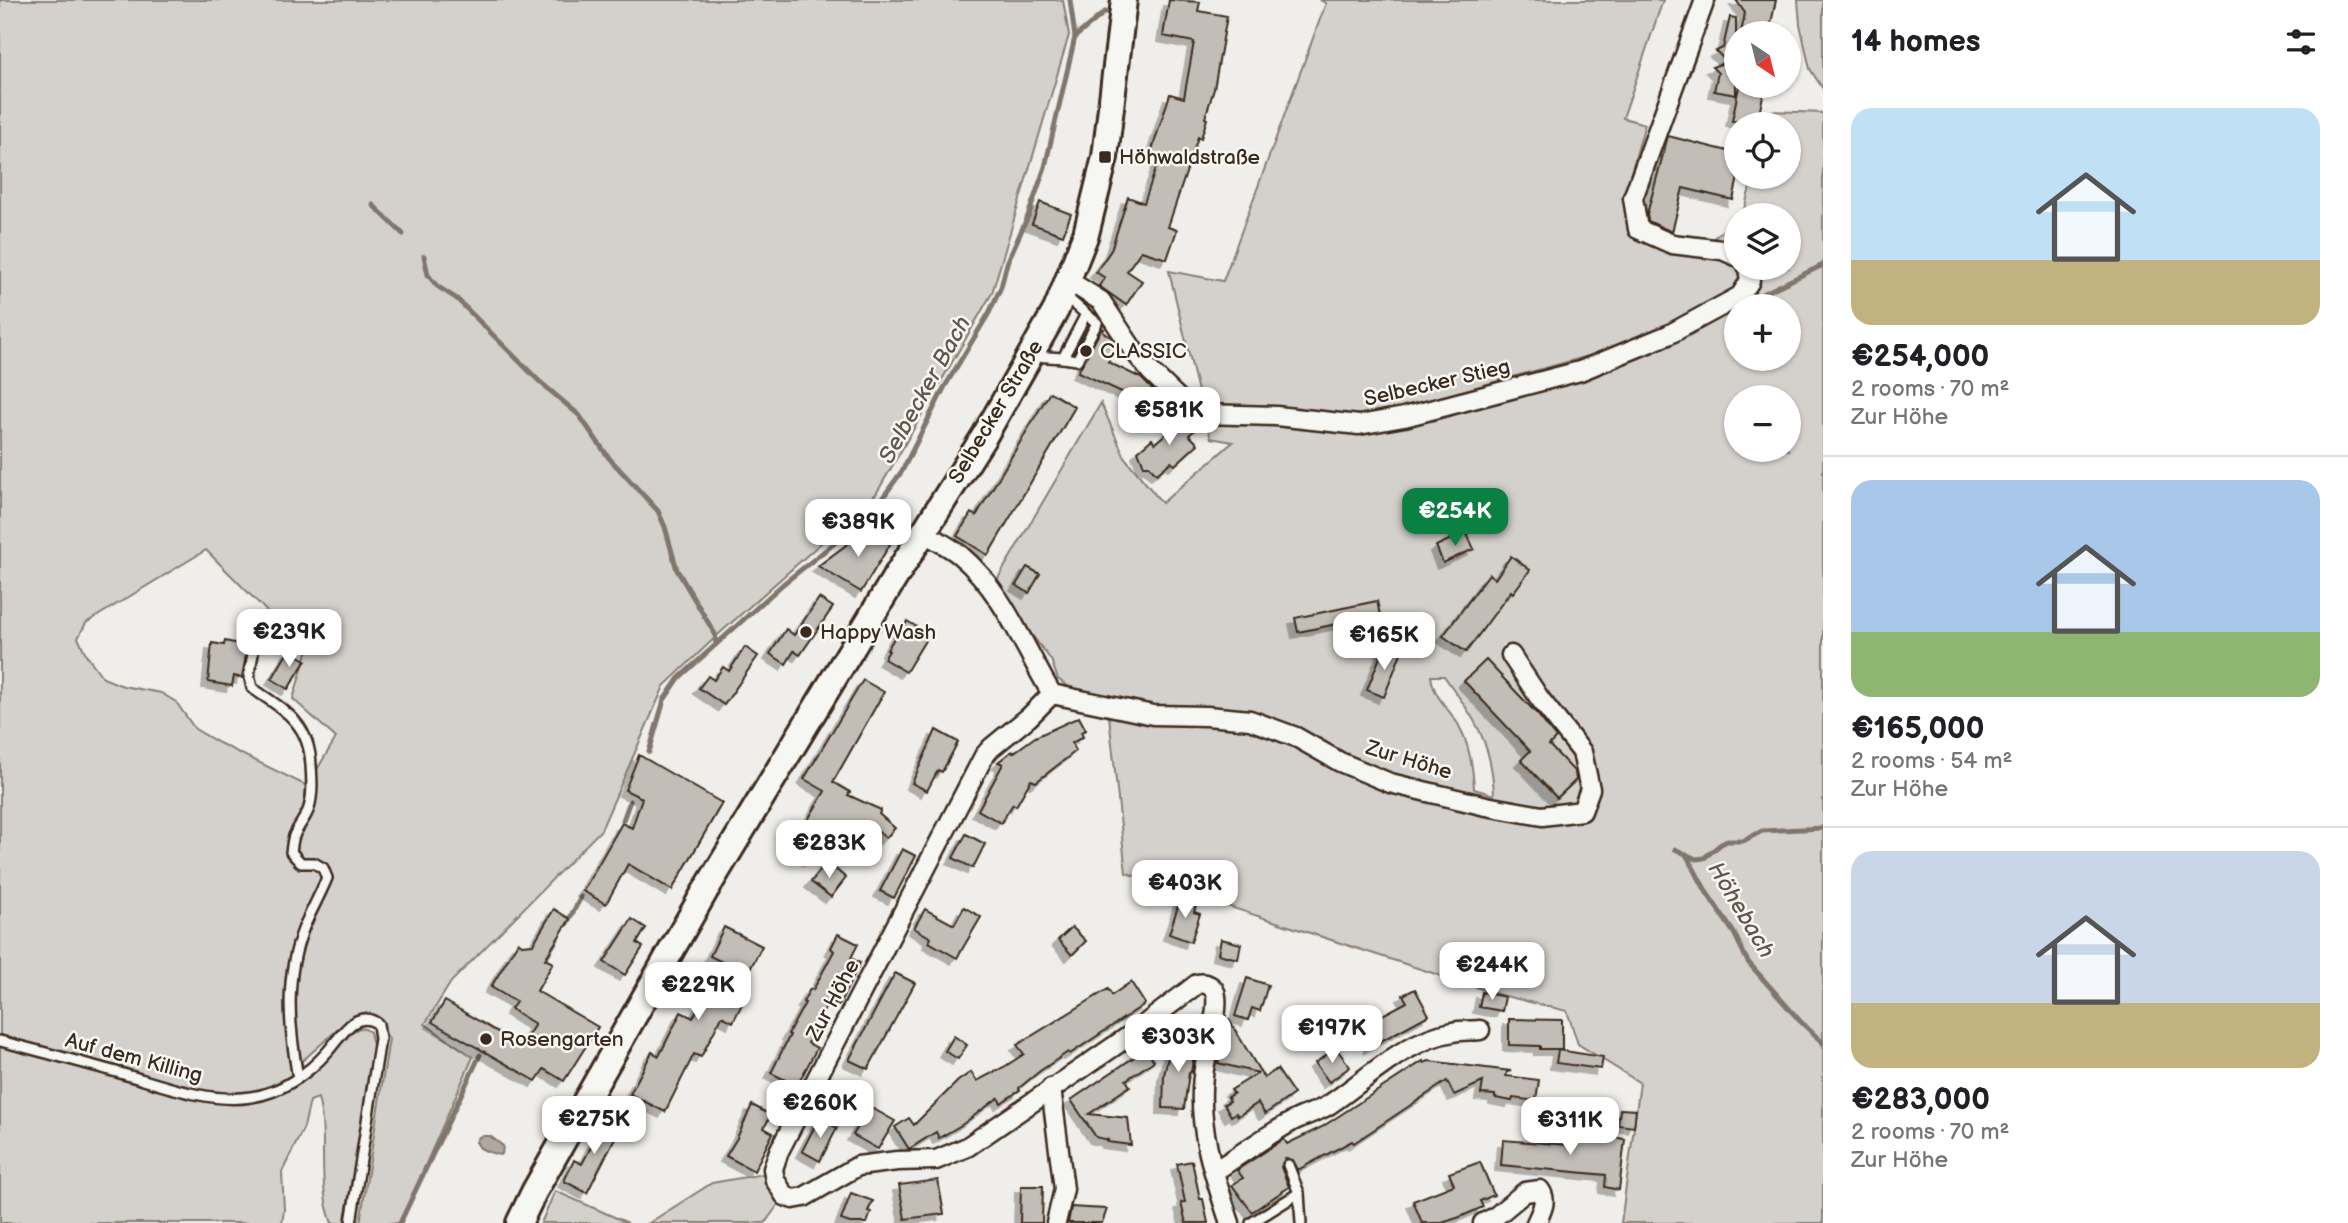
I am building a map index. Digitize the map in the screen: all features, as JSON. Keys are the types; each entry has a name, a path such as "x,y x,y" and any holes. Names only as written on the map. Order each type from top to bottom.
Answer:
{"main road":[{"name":"Selbecker Straße","path":"519,1223 560,1145 704,893 923,532 985,435 1031,356 1066,288 1086,234 1105,158 1124,0"}],"street":[{"path":"1705,0 1633,198 1638,229 1672,244 1724,251"},
{"name":"Selbecker Stieg","path":"1066,288 1101,301 1152,373 1183,403 1202,414 1303,418 1359,425 1404,417 1580,371 1668,335 1740,296 1750,280"},
{"path":"923,532 959,554 984,580 1014,623 1052,694"},
{"name":"Zur Höhe","path":"1230,1223 1200,1116 1203,1075 1217,995 1211,986 1203,982 967,1147 936,1160 858,1166 804,1197 793,1199 785,1196 775,1180 773,1169 779,1151 984,756 1052,694 1153,715 1250,720 1296,737 1340,762 1390,783 1486,806 1542,816 1582,811 1590,789 1582,752 1540,699 1511,654"},
{"path":"1215,1171 1277,1130 1325,1107 1410,1048 1452,1032 1480,1030"},
{"path":"1051,1088 1065,1189 1056,1223"},
{"path":"1483,1223 1531,1189 1540,1190 1544,1195 1536,1223"}],"lane":[{"path":"1031,356 1077,360 1097,323 1086,314 1066,288"},
{"path":"1063,358 1086,314"},
{"path":"253,654 249,675 252,688 286,711 306,736 311,751 313,782 308,809 294,836 291,852 301,863 314,863 323,868 327,878 303,929 289,985 291,1036 298,1078"},
{"name":"Auf dem Killing","path":"0,1041 181,1091 214,1097 251,1097 275,1090 298,1078 322,1058 352,1023 363,1018 372,1020 378,1024 380,1039 351,1223"},
{"path":"1288,1165 1299,1193 1301,1223"},
{"path":"1251,1223 1299,1193"}],"shaded area":[{"path":"0,0 1063,0 1069,35 992,293 876,494 664,686 601,830 451,982 425,1024 473,1057 400,1223 360,1223 389,1039 374,1014 354,1015 301,1062 308,1075 323,1064 353,1031 360,1028 370,1032 373,1045 365,1110 344,1223 332,1223 327,1208 323,1177 323,1129 318,1098 310,1101 304,1127 282,1172 282,1223 0,1223","holes":["206,550 307,652 293,699 336,738 307,786 195,729 176,702 161,693 123,686 103,678 78,638 86,623"]},
{"path":"1320,0 1663,0 1623,118 1645,124 1624,197 1631,233 1724,258 1724,280 1742,280 1735,294 1724,294 1724,300 1676,324 1610,350 1360,419 1202,408 1169,271 1223,281 1326,3"},
{"path":"1798,0 1823,0 1823,89 1810,69"},
{"path":"1801,112 1823,113 1823,1223 1621,1223 1640,1083 1578,1044 1567,1011 1497,994 1126,873 1109,716 1058,679 1051,660 994,585 1101,403 1125,458 1162,503 1233,442 1211,438 1204,418 1355,431 1644,353 1724,314 1724,371 1801,371 1801,294 1750,294 1752,280 1801,280 1801,203 1746,203 1750,189 1801,189","holes":["1431,676 1444,676 1480,731 1490,760 1494,795 1474,789 1465,739 1438,696"]},
{"path":"1724,229 1724,247 1708,243"},
{"path":"490,1136 503,1146 502,1154 480,1148 476,1142 479,1137"},
{"path":"763,1174 780,1202 765,1223 649,1223 712,1183"},
{"path":"555,1191 628,1223 541,1223"}],"building":[{"path":"1169,0 1200,2 1198,11 1227,16 1214,89 1205,118 1207,119 1201,138 1198,137 1168,227 1177,230 1167,259 1141,251 1127,271 1142,281 1126,305 1099,286 1105,278 1096,272 1111,250 1128,197 1144,203 1160,156 1151,153 1170,94 1184,98 1194,42 1163,36"},
{"path":"1736,0 1776,0 1772,21 1743,21 1745,13"},
{"path":"1724,44 1724,59 1716,51 1723,48"},
{"path":"1724,63 1724,93 1714,91 1718,73 1712,67"},
{"path":"1737,98 1762,98 1760,112 1734,112"},
{"path":"1668,136 1724,150 1724,189 1735,189 1733,200 1683,188 1672,232 1648,221 1647,214"},
{"path":"1040,202 1071,214 1063,235 1032,224"},
{"path":"1102,328 1117,345 1108,362 1141,378 1162,399 1143,416 1122,392 1078,372"},
{"path":"1050,392 1075,407 988,555 957,536 971,513 976,516"},
{"path":"1184,418 1195,430 1189,435 1198,444 1175,465 1171,462 1157,474 1149,466 1144,466 1138,451 1152,439 1155,443"},
{"path":"897,514 909,522 899,537 887,530"},
{"path":"869,528 892,541 861,592 818,566"},
{"path":"1466,532 1474,549 1443,563 1436,546"},
{"path":"1511,556 1530,570 1466,652 1443,636 1489,574 1495,579"},
{"path":"1027,567 1040,574 1029,593 1016,585"},
{"name":"Happy Wash","path":"819,598 833,607 800,655 794,651 786,664 770,654 786,629 794,635"},
{"path":"1377,601 1380,615 1298,632 1295,618"},
{"path":"907,621 929,634 906,672 884,659 900,628 903,630"},
{"path":"225,641 247,649 242,678 234,676 232,686 208,682 212,643 224,645"},
{"path":"745,647 758,656 724,705 699,688 708,676 714,680 723,667 729,671"},
{"path":"1384,647 1401,653 1384,697 1367,690"},
{"path":"289,650 306,660 288,689 272,679"},
{"path":"1486,660 1538,715 1556,738 1549,745 1575,772 1576,780 1557,798 1521,760 1530,751 1464,681"},
{"path":"863,680 884,692 833,782 850,792 848,795 881,810 879,814 895,828 886,838 874,828 864,849 826,831 809,859 791,848 825,791 804,779"},
{"path":"1079,717 1086,730 1081,732 1083,737 1072,743 1076,751 1036,782 1031,780 1016,806 1013,804 1001,823 978,810 1003,764 998,762 1035,737"},
{"path":"936,730 958,742 942,772 938,770 927,791 912,783"},
{"path":"639,755 722,803 672,890 628,864 606,904 583,891 622,823 632,828 642,798 625,790"},
{"path":"966,834 985,844 973,868 953,858"},
{"path":"902,849 916,856 894,898 880,891"},
{"path":"827,862 846,878 831,897 811,882"},
{"path":"1181,897 1197,903 1194,912 1200,914 1191,942 1169,934"},
{"path":"964,907 981,917 957,958 929,942 931,938 914,928 925,909 954,925"},
{"path":"554,909 570,919 545,959 553,963 537,991 598,1027 564,1081 544,1069 536,1081 432,1022 445,1001 521,1046 535,1024 511,1009 516,1002 491,987 518,942 522,945 533,944"},
{"path":"632,919 646,928 637,943 643,947 625,975 604,962"},
{"path":"724,927 762,946 747,975 744,973 732,999 742,1004 733,1022 722,1016 701,1057 694,1054 665,1112 630,1094 652,1052 659,1056 681,1012 693,1018 722,962 710,956"},
{"path":"1072,927 1086,941 1072,955 1058,940"},
{"path":"838,934 858,944 851,958 860,963 839,1005 829,1000 808,1043 817,1048 797,1086 771,1073 805,1003 803,1002 810,989 813,990 834,951 831,948"},
{"path":"1221,939 1241,944 1238,959 1218,954"},
{"path":"895,973 915,983 868,1069 849,1060"},
{"path":"1247,978 1268,985 1260,1011 1252,1008 1248,1020 1235,1016"},
{"path":"1131,982 1145,1004 1040,1071 1001,1103 998,1098 939,1138 936,1132 909,1149 895,1127 909,1118 914,1125 958,1081 971,1072 977,1081 1004,1067 1024,1054 1017,1045 1108,989 1112,995"},
{"path":"1415,989 1429,1015 1370,1047 1371,1021 1407,1002 1403,995"},
{"path":"1482,992 1505,997 1502,1011 1479,1007"},
{"path":"1509,1019 1562,1020 1562,1049 1509,1045"},
{"path":"1229,1020 1264,1078 1277,1069 1294,1094 1265,1114 1258,1103 1238,1116 1236,1113 1231,1116 1224,1104 1230,1101 1228,1097 1234,1093 1231,1090 1258,1073 1218,1063"},
{"path":"954,1036 967,1045 958,1059 945,1051"},
{"path":"1172,1040 1196,1045 1184,1109 1163,1108 1164,1075"},
{"path":"1336,1048 1350,1067 1329,1082 1315,1063"},
{"path":"1146,1049 1154,1061 1126,1080 1130,1086 1089,1114 1128,1118 1131,1145 1107,1142 1108,1140 1096,1137 1071,1100"},
{"path":"1558,1050 1603,1057 1601,1069 1556,1063"},
{"path":"1423,1061 1511,1071 1507,1072 1506,1076 1539,1080 1536,1101 1513,1098 1512,1101 1495,1098 1495,1095 1481,1094 1483,1082 1454,1095 1447,1081 1354,1143 1352,1141 1298,1170 1293,1160 1285,1159 1281,1167 1289,1187 1252,1212 1232,1185 1243,1178 1237,1170 1284,1139 1287,1144 1322,1127"},
{"path":"752,1105 771,1115 764,1128 773,1133 754,1171 726,1156"},
{"path":"870,1107 895,1121 878,1149 853,1135"},
{"path":"1620,1109 1636,1110 1634,1127 1618,1125"},
{"path":"609,1113 621,1119 619,1122 622,1124 587,1193 564,1181 574,1160 582,1164"},
{"path":"819,1118 837,1128 820,1161 802,1151"},
{"path":"1590,1135 1625,1139 1619,1190 1605,1187 1606,1175 1501,1165 1503,1140 1569,1145 1570,1139 1589,1142"},
{"path":"1192,1161 1208,1223 1186,1223 1181,1203 1185,1202 1177,1164"},
{"path":"1480,1162 1494,1195 1480,1201 1483,1207 1442,1223 1422,1223 1413,1201 1454,1185 1449,1173"},
{"path":"938,1180 944,1214 905,1219 899,1185"},
{"path":"1021,1186 1043,1186 1042,1223 1020,1223"},
{"path":"851,1193 873,1201 868,1211 871,1212 867,1223 841,1220"},
{"path":"1071,1207 1107,1209 1102,1223 1068,1223"}],"waterway":[{"path":"1070,0 1075,37"},
{"name":"Selbecker Bach","path":"649,752 664,700 679,678 783,584 851,530 879,503 902,471 944,388 989,313 1001,287 1007,263 1028,216 1045,167 1075,37 1105,12"},
{"path":"373,205 403,234"},
{"path":"424,256 428,275 437,286 457,299 540,382 579,415 609,458 658,511 677,570 715,634 716,644"},
{"path":"1762,294 1823,265"},
{"name":"Selbecker Bach","path":"623,820 630,801"},
{"path":"1675,849 1696,859 1704,858 1727,841 1743,841 1762,831 1823,828"},
{"name":"Höhebach","path":"1687,856 1707,893 1734,933 1748,962 1823,1043"},
{"name":"Selbecker Bach","path":"566,925 581,897"},
{"name":"Selbecker Bach","path":"546,957 557,939"},
{"name":"Selbecker Bach","path":"400,1223 480,1055"}],"place":[{"name":"Höhwaldstraße","path":"1105,157"},
{"name":"CLASSIC","path":"1086,351"},
{"name":"Happy Wash","path":"806,632"},
{"name":"Rosengarten","path":"486,1039"}]}
